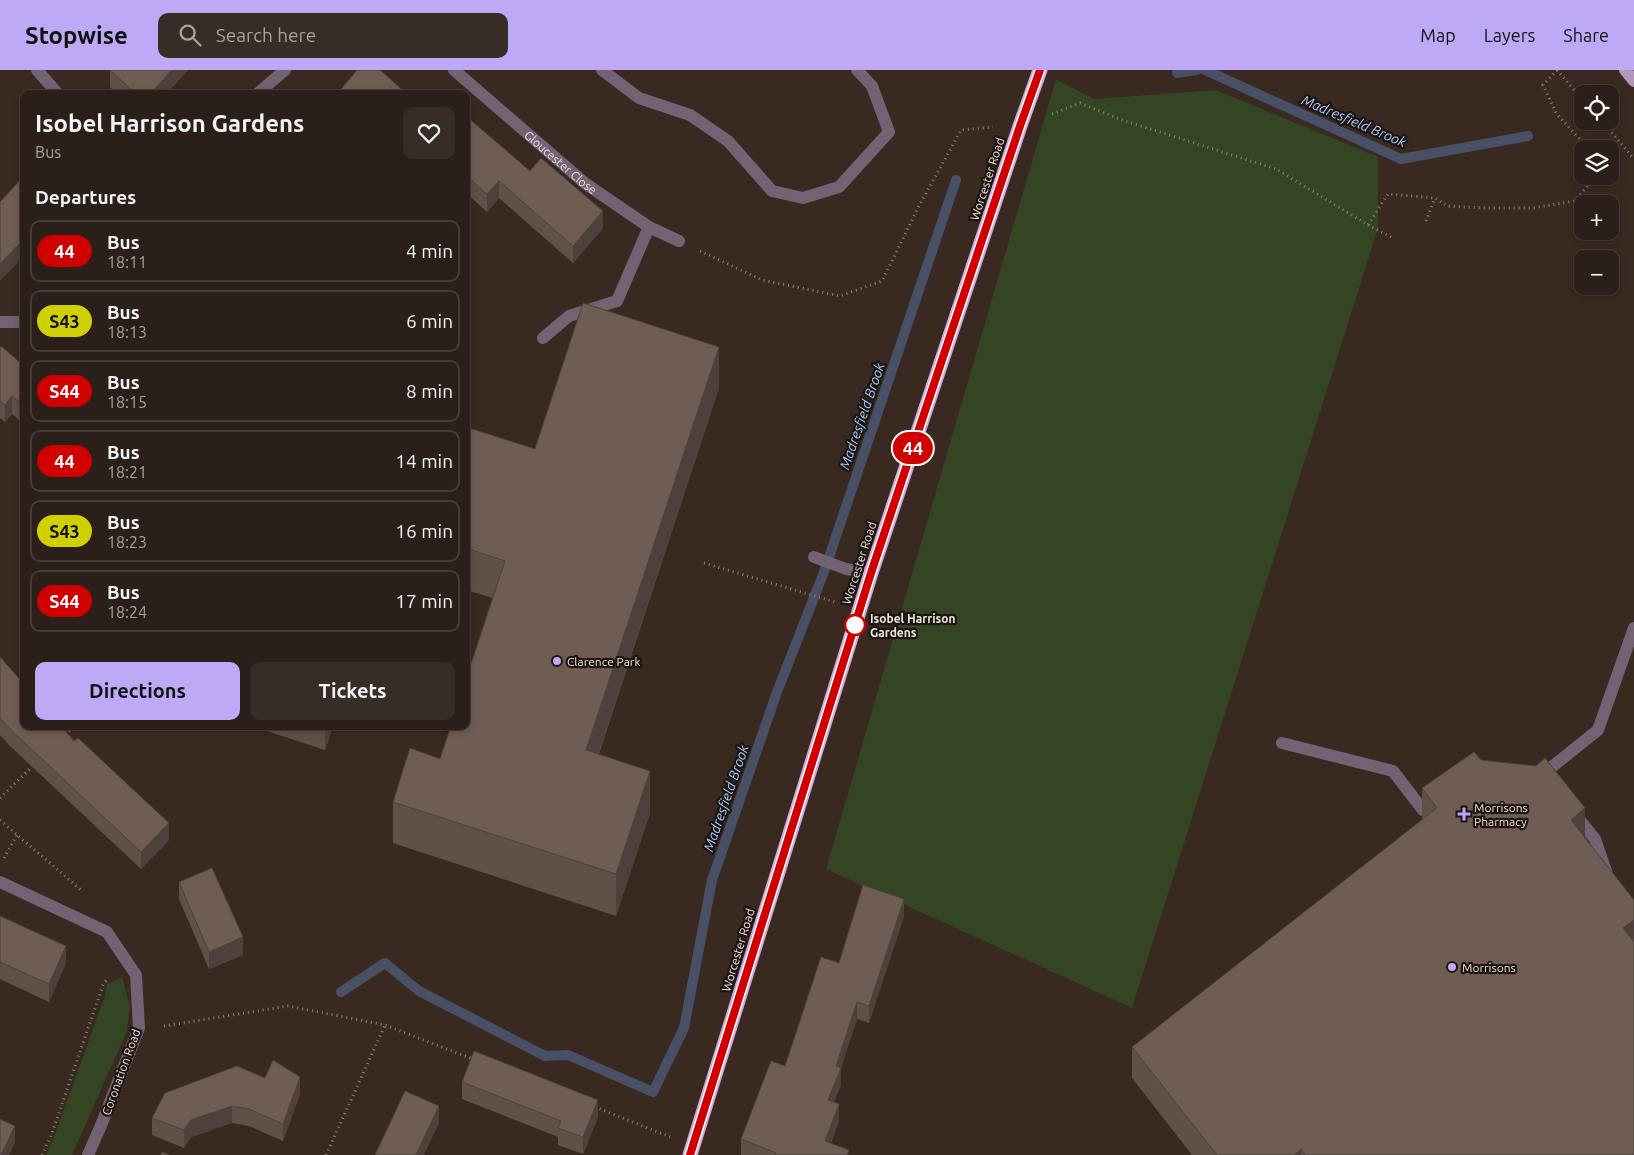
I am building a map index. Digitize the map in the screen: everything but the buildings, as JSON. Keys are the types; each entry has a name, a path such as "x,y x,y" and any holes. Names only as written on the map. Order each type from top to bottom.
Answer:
{"highway":[{"name":"Worcester Road","path":"692,1151 871,573 1040,70"}],"main road":[{"path":"1625,70 1634,81"}],"street":[{"path":"38,70 55,90"},
{"path":"262,90 285,70"},
{"name":"Gloucester Close","path":"454,70 586,184 649,227 679,241"},
{"path":"602,70 639,98 690,115 728,141 772,191 804,198 839,187 889,132 872,86 857,70"},
{"path":"543,338 569,316 617,301 649,227"},
{"path":"0,322 20,322"},
{"path":"814,557 846,569 871,573"},
{"path":"1525,774 1546,777 1598,730 1634,628"},
{"path":"1282,744 1393,771 1423,810 1447,792"},
{"path":"1566,803 1595,839 1607,875 1612,882"},
{"name":"Coronation Road","path":"0,882 107,932 136,975 139,1028 88,1155"}],"path":[{"path":"1574,90 1557,70 1543,85 1556,113 1580,140"},
{"path":"679,241 762,280 840,296 882,281 919,206 961,130 1020,126 1080,103 1119,119 1276,169 1368,225 1393,238"},
{"path":"1610,130 1634,159"},
{"path":"1368,225 1388,194 1436,198 1448,206 1533,208 1575,201 1588,185"},
{"path":"1426,222 1436,198"},
{"path":"704,563 829,600"},
{"path":"60,739 70,730"},
{"path":"0,798 40,759"},
{"path":"0,864 17,835"},
{"path":"42,1155 51,1136 103,986 122,954"},
{"path":"139,1028 288,1006 385,1025 476,1061"},
{"path":"326,1155 385,1025"},
{"path":"594,1107 692,1151"}],"green space":[{"path":"1056,79 1094,99 1216,90 1378,157 1378,228 1132,1008 826,869"},
{"path":"122,977 130,1006 127,1031 72,1155 46,1155 105,996 107,984"}],"waterway":[{"name":"Madresfield Brook","path":"1177,73 1197,70"},
{"name":"Madresfield Brook","path":"1205,70 1401,159 1528,136"},
{"name":"Madresfield Brook","path":"341,992 385,963 419,991 545,1056 568,1055 653,1092 684,1028 712,880 777,692 824,572 956,180"}],"bus line":[{"name":"44","path":"690,1155 871,573 1040,70"}],"place":[{"name":"Isobel Harrison Gardens","path":"855,625"},
{"name":"Clarence Park","path":"557,661"},
{"name":"Morrisons Pharmacy","path":"1464,814"},
{"name":"Morrisons","path":"1452,967"}]}
